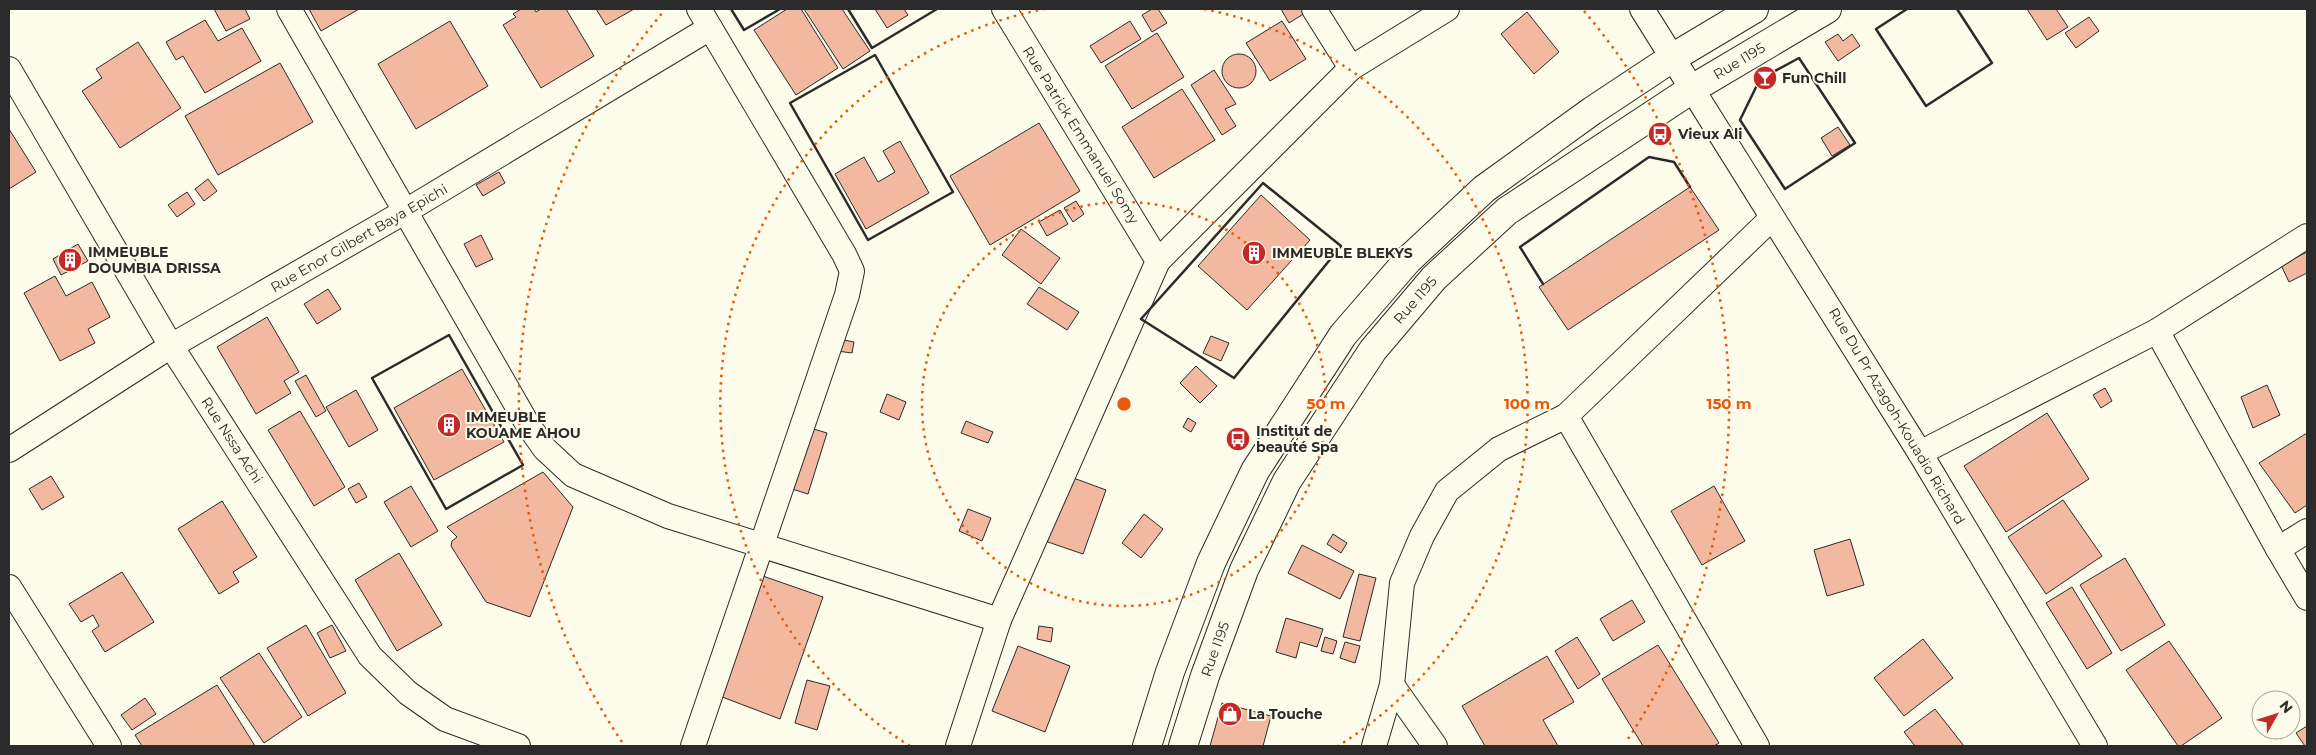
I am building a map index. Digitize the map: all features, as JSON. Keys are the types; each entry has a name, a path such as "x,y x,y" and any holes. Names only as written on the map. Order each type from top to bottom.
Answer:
{"main road":[{"path":"1147,746 1170,672 1211,563 1255,471 1343,335 1408,260 1484,189 1592,111 1672,58 1754,9"},
{"name":"Rue I195","path":"1183,746 1205,676 1244,570 1287,481 1373,350 1434,278 1507,211 1692,89 1827,9"}],"street":[{"path":"289,9 528,425 545,449 573,474 668,516 999,620"},
{"name":"Rue Patrick Emmanuel Somy","path":"1004,9 1158,261"},
{"path":"1314,9 1352,68"},
{"path":"958,746 999,620 1158,261 1352,68 1447,9"},
{"name":"Rue Du Pr Azagoh-Kouadio Richard","path":"1642,9 1772,218 1822,293 2095,746"},
{"path":"693,746 847,294 852,271 844,254 705,18"},
{"name":"Rue Enor Gilbert Baya Epichi","path":"9,450 172,346 406,211 705,18"},
{"name":"Rue Nssa Achi","path":"9,70 172,346 370,656 408,693 444,719 518,746"},
{"path":"1374,746 1392,685 1402,583 1422,536 1447,491 1499,449 1566,416 1772,218"},
{"path":"1920,453 2157,331 2307,236"},
{"path":"2157,331 2307,598"},
{"path":"1566,416 1757,746"},
{"path":"2278,549 2307,531"},
{"path":"9,587 109,746"},
{"path":"1392,685 1435,746"}],"building":[{"path":"214,9 245,9 250,19 226,31"},
{"path":"309,9 359,9 321,31"},
{"path":"521,9 534,9 536,12 541,9 566,9 594,56 541,88 503,25 516,17 513,14"},
{"path":"596,9 634,9 606,25"},
{"path":"787,9 801,9 838,68 796,95 754,30"},
{"path":"804,9 842,9 870,51 843,69"},
{"path":"875,9 904,9 908,15 887,28"},
{"path":"1152,9 1158,9 1167,23 1152,32 1142,15"},
{"path":"1281,9 1303,9 1305,13 1289,23"},
{"path":"2027,9 2056,9 2068,27 2047,40"},
{"path":"1527,12 1559,52 1534,74 1501,34"},
{"path":"2089,17 2099,31 2076,48 2065,33"},
{"path":"205,20 218,41 242,28 261,61 205,93 183,56 176,60 166,42"},
{"path":"450,21 488,86 416,129 378,64"},
{"path":"1130,21 1141,39 1101,63 1090,46"},
{"path":"1282,21 1306,59 1270,81 1246,43"},
{"path":"1157,33 1184,77 1132,109 1105,66"},
{"path":"1838,34 1843,41 1852,34 1860,46 1838,61 1825,42"},
{"path":"138,42 181,108 120,148 82,91 102,78 96,69"},
{"path":"1239,54 1251,59 1256,71 1251,83 1239,88 1227,83 1222,71 1227,59"},
{"path":"280,63 313,122 218,175 185,116"},
{"path":"1214,70 1236,104 1225,109 1236,126 1222,135 1191,85"},
{"path":"1182,89 1215,140 1154,178 1122,127"},
{"path":"1039,123 1080,191 990,245 950,176"},
{"path":"1838,127 1850,145 1832,156 1821,138"},
{"path":"9,129 36,172 9,189"},
{"path":"900,141 929,193 866,229 835,174 864,157 878,182 895,172 883,151"},
{"path":"499,172 505,183 483,196 476,185"},
{"path":"208,179 217,191 204,201 195,189"},
{"path":"1690,187 1719,230 1568,330 1539,287"},
{"path":"187,192 195,204 177,217 168,205"},
{"name":"IMMEUBLE BLEKYS","path":"1261,195 1310,240 1247,310 1198,266"},
{"path":"1076,201 1084,214 1073,222 1064,208"},
{"path":"1060,210 1068,224 1047,236 1039,222"},
{"path":"1021,229 1060,258 1041,284 1002,255"},
{"path":"481,235 493,259 476,267 464,244"},
{"name":"IMMEUBLE DOUMBIA DRISSA","path":"78,244 88,261 61,275 53,259"},
{"path":"2307,252 2307,273 2289,282 2281,265"},
{"path":"55,276 66,296 92,282 110,317 88,329 95,343 60,361 24,293"},
{"path":"1039,287 1079,312 1067,330 1027,304"},
{"path":"328,289 341,309 317,324 304,304"},
{"path":"267,317 299,372 284,381 291,393 256,414 217,347"},
{"path":"1211,336 1229,343 1221,361 1203,353"},
{"path":"839,339 854,342 852,353 837,351"},
{"path":"1196,366 1217,386 1200,403 1180,383"},
{"name":"IMMEUBLE KOUAME AHOU","path":"462,369 504,442 434,480 394,408"},
{"path":"306,375 326,411 316,417 295,381"},
{"path":"2267,385 2280,415 2253,428 2241,397"},
{"path":"2105,388 2112,401 2101,408 2093,395"},
{"path":"356,390 378,430 349,447 326,407"},
{"path":"887,394 906,402 899,420 880,412"},
{"path":"300,411 345,487 314,506 268,430"},
{"path":"2047,413 2089,479 2006,532 1964,466"},
{"path":"1188,418 1196,423 1191,432 1183,427"},
{"path":"966,421 993,432 988,443 961,433"},
{"path":"807,427 827,433 808,494 789,488"},
{"path":"2307,433 2307,505 2295,513 2259,463"},
{"path":"543,472 573,507 530,617 486,602 451,546 452,541 457,537 447,527"},
{"path":"51,476 64,497 42,510 29,489"},
{"path":"1068,476 1106,490 1083,554 1045,541"},
{"path":"359,483 367,497 356,503 348,489"},
{"path":"411,486 438,531 411,547 384,502"},
{"path":"1714,486 1745,541 1702,565 1671,511"},
{"path":"2063,500 2102,556 2046,594 2008,537"},
{"path":"222,501 257,557 233,572 239,582 219,594 178,529"},
{"path":"968,509 991,518 982,541 959,531"},
{"path":"1144,514 1163,529 1141,558 1122,543"},
{"path":"1333,534 1347,543 1341,553 1327,544"},
{"path":"1850,539 1864,585 1827,596 1814,550"},
{"path":"1302,545 1354,571 1340,599 1288,573"},
{"path":"399,553 442,625 397,651 355,580"},
{"path":"2125,558 2165,625 2121,651 2080,585"},
{"path":"122,572 154,622 105,652 92,631 99,626 93,615 81,622 69,604"},
{"path":"1359,574 1376,578 1360,641 1343,637"},
{"path":"760,575 823,597 780,719 717,695"},
{"path":"2072,587 2112,653 2087,669 2046,603"},
{"path":"1632,600 1645,622 1613,641 1600,619"},
{"path":"1286,618 1323,629 1317,647 1300,642 1296,658 1276,652"},
{"path":"306,625 346,693 308,716 267,648"},
{"path":"332,625 346,651 330,658 317,633"},
{"path":"1039,626 1053,628 1051,642 1037,639"},
{"path":"1325,637 1337,641 1333,654 1321,651"},
{"path":"1577,637 1600,674 1578,689 1555,651"},
{"path":"1923,639 1953,678 1904,716 1874,678"},
{"path":"2169,641 2222,718 2181,746 2178,746 2126,670"},
{"path":"1345,642 1360,646 1355,663 1340,658"},
{"path":"1658,645 1719,743 1714,746 1643,746 1602,679"},
{"path":"1018,646 1070,666 1045,732 992,711"},
{"path":"259,653 302,717 264,743 220,678"},
{"path":"1547,656 1574,702 1543,720 1558,746 1485,746 1462,706"},
{"path":"807,680 830,686 817,730 795,723"},
{"path":"217,685 255,746 142,746 135,735"},
{"path":"145,698 156,714 132,730 121,715"},
{"path":"1222,703 1271,716 1263,746 1210,746"},
{"path":"1935,709 1964,746 1915,746 1904,732"},
{"path":"2307,726 2307,746 2301,740 2301,730"}],"wall":[{"path":"731,9 744,30 780,9"},
{"path":"848,9 872,48 937,9"},
{"path":"1907,9 1876,29 1926,106 1992,63 1957,9"},
{"path":"875,55 953,192 868,240 790,103 875,55"},
{"path":"1799,58 1855,143 1785,189 1740,120 1760,79 1799,58"},
{"path":"1543,284 1520,247 1649,157 1674,162 1690,187"},
{"path":"1263,183 1341,246 1234,378 1141,319 1263,183"},
{"path":"449,335 523,465 446,509 372,378 449,335"}],"place":[{"name":"Fun Chill","path":"1765,78"},
{"name":"Vieux Ali","path":"1660,134"},
{"name":"IMMEUBLE BLEKYS","path":"1254,253"},
{"name":"IMMEUBLE DOUMBIA DRISSA","path":"70,260"},
{"name":"IMMEUBLE KOUAME AHOU","path":"449,425"},
{"name":"Institut de beauté Spa","path":"1238,439"},
{"name":"La Touche","path":"1230,714"}]}
